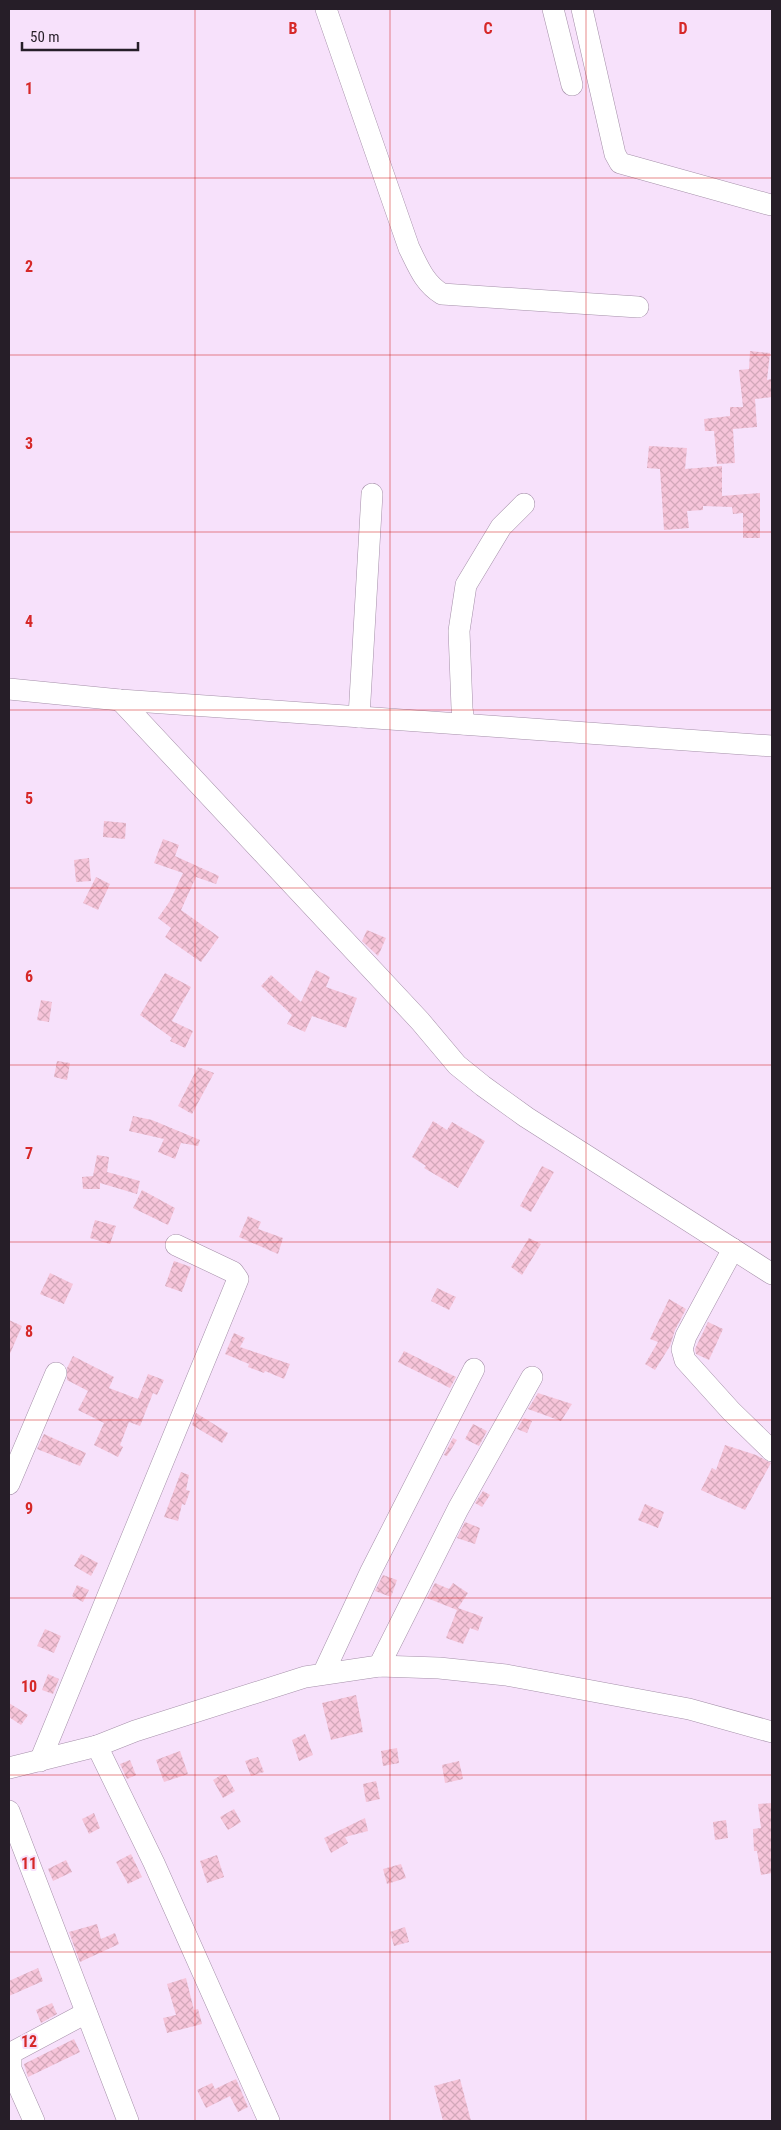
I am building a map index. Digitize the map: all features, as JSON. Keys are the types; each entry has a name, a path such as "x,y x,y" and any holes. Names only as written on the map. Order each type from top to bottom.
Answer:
{"street":[{"path":"326,9 409,248 422,275 432,288 442,294 638,306"},
{"path":"553,9 572,85"},
{"path":"582,9 615,154 620,162 772,205"},
{"path":"359,717 372,494"},
{"path":"464,724 459,630 466,585 501,527 524,504"},
{"path":"9,689 120,700 772,746"},
{"path":"120,700 420,1021 457,1065 526,1117 772,1274"},
{"path":"40,1760 238,1279 233,1272 176,1245"},
{"path":"732,1249 686,1336 683,1355 685,1360 731,1411 772,1451"},
{"path":"323,1674 370,1571 474,1369"},
{"path":"9,1484 56,1373"},
{"path":"379,1666 458,1509 532,1377"},
{"path":"9,1768 97,1746 242,1697 323,1674 379,1666 439,1668 506,1675 689,1709 772,1732"},
{"path":"97,1746 154,1863 269,2121"},
{"path":"9,1811 128,2121"},
{"path":"34,2121 11,2069 11,2053 86,2013"}],"building":[{"path":"750,351 770,353 767,380 772,379 772,397 755,399 757,427 733,429 735,463 717,464 714,431 705,431 704,419 730,416 730,407 743,407 739,370 749,369"},
{"path":"649,446 687,448 685,469 722,466 722,496 760,493 760,538 743,538 743,513 733,514 732,507 703,506 703,510 687,511 689,528 664,530 660,469 647,468"},
{"path":"104,821 126,823 125,839 103,837"},
{"path":"163,839 179,845 175,856 219,876 216,884 196,877 181,910 219,937 201,962 165,937 171,928 158,918 170,901 183,873 154,863"},
{"path":"89,858 91,881 76,882 74,860"},
{"path":"96,877 110,884 98,910 83,903"},
{"path":"367,930 386,938 378,956 362,941"},
{"path":"316,970 330,977 326,987 357,998 346,1028 312,1016 305,1032 287,1024 292,1015 261,986 271,975 301,1002"},
{"path":"165,973 191,987 172,1021 193,1031 185,1048 170,1041 172,1038 140,1015"},
{"path":"41,1000 52,1002 49,1022 37,1020"},
{"path":"57,1061 70,1063 67,1080 54,1077"},
{"path":"198,1067 214,1073 192,1114 178,1106"},
{"path":"133,1116 152,1120 200,1140 198,1146 181,1143 175,1159 158,1152 164,1139 129,1131"},
{"path":"433,1121 447,1130 452,1122 485,1141 458,1188 424,1168 426,1166 412,1157"},
{"path":"97,1155 109,1157 107,1172 140,1181 137,1194 100,1183 100,1189 83,1189 82,1177 93,1176"},
{"path":"542,1166 554,1172 531,1212 520,1206"},
{"path":"142,1190 175,1208 168,1225 133,1208"},
{"path":"248,1216 261,1222 258,1229 283,1238 278,1254 239,1237"},
{"path":"95,1220 116,1226 110,1244 90,1238"},
{"path":"529,1238 541,1244 522,1275 511,1267"},
{"path":"174,1261 191,1267 182,1292 165,1286"},
{"path":"50,1273 73,1284 64,1304 40,1294"},
{"path":"437,1288 456,1297 449,1310 431,1301"},
{"path":"669,1299 686,1309 675,1330 670,1346 655,1370 645,1364 658,1342 650,1339"},
{"path":"9,1320 22,1326 9,1356"},
{"path":"708,1322 723,1329 709,1360 696,1354 695,1349"},
{"path":"234,1333 245,1338 240,1347 290,1364 284,1379 265,1371 264,1373 248,1367 249,1364 225,1354"},
{"path":"404,1351 456,1377 450,1388 398,1362"},
{"path":"73,1356 114,1377 109,1388 138,1399 148,1374 164,1380 157,1395 153,1393 140,1426 129,1422 120,1445 123,1447 118,1457 94,1445 104,1423 78,1410 88,1391 67,1380 67,1368"},
{"path":"538,1393 572,1404 561,1421 528,1409"},
{"path":"196,1413 228,1433 222,1443 192,1425"},
{"path":"524,1418 532,1421 527,1433 517,1429"},
{"path":"473,1424 487,1431 479,1446 465,1439"},
{"path":"44,1434 86,1453 80,1466 37,1449"},
{"path":"453,1438 457,1440 447,1456 444,1455"},
{"path":"725,1445 756,1455 771,1463 745,1510 701,1490 712,1468 716,1470"},
{"path":"181,1472 189,1475 186,1490 190,1491 185,1505 182,1504 178,1521 164,1517"},
{"path":"483,1491 490,1495 482,1507 475,1503"},
{"path":"645,1504 664,1512 658,1528 638,1520"},
{"path":"465,1522 480,1528 475,1544 457,1538"},
{"path":"81,1554 98,1563 91,1576 74,1566"},
{"path":"383,1575 397,1580 391,1597 375,1591"},
{"path":"435,1583 449,1589 453,1583 468,1593 458,1608 483,1617 478,1631 470,1628 463,1644 446,1638 457,1610 427,1598"},
{"path":"77,1585 89,1590 83,1602 72,1596"},
{"path":"45,1629 61,1636 54,1653 37,1646"},
{"path":"48,1674 59,1679 53,1694 42,1690"},
{"path":"356,1695 363,1732 331,1740 322,1703"},
{"path":"9,1703 28,1715 21,1725 9,1717"},
{"path":"305,1734 313,1755 299,1761 292,1740"},
{"path":"397,1748 399,1763 383,1766 381,1751"},
{"path":"180,1751 188,1774 164,1782 156,1760"},
{"path":"258,1757 264,1772 251,1776 245,1761"},
{"path":"130,1760 136,1775 127,1779 120,1764"},
{"path":"459,1761 463,1779 445,1783 442,1765"},
{"path":"221,1775 226,1775 235,1791 223,1798 213,1780"},
{"path":"376,1781 380,1799 366,1802 363,1784"},
{"path":"772,1803 772,1873 761,1875 757,1851 754,1851 753,1829 761,1828 758,1804"},
{"path":"234,1809 241,1822 228,1830 220,1817"},
{"path":"94,1813 100,1828 89,1834 82,1819"},
{"path":"365,1818 368,1831 345,1837 348,1843 331,1853 324,1838"},
{"path":"726,1820 728,1838 715,1840 713,1822"},
{"path":"131,1854 142,1877 128,1884 116,1862"},
{"path":"217,1855 224,1877 207,1883 200,1861"},
{"path":"66,1860 72,1872 53,1881 48,1869"},
{"path":"401,1864 406,1878 387,1884 383,1869"},
{"path":"97,1924 101,1939 115,1933 119,1944 80,1962 69,1932"},
{"path":"405,1927 409,1942 394,1946 390,1932"},
{"path":"38,1968 43,1981 9,1996 9,1981"},
{"path":"186,1978 194,2010 198,2009 202,2024 167,2033 163,2018 176,2015 167,1984"},
{"path":"52,2003 57,2014 41,2023 36,2010"},
{"path":"74,2039 80,2052 28,2077 24,2064"},
{"path":"236,2079 248,2107 238,2112 230,2096 206,2108 197,2090 212,2083 215,2089"},
{"path":"460,2079 471,2121 443,2121 434,2086"}]}
